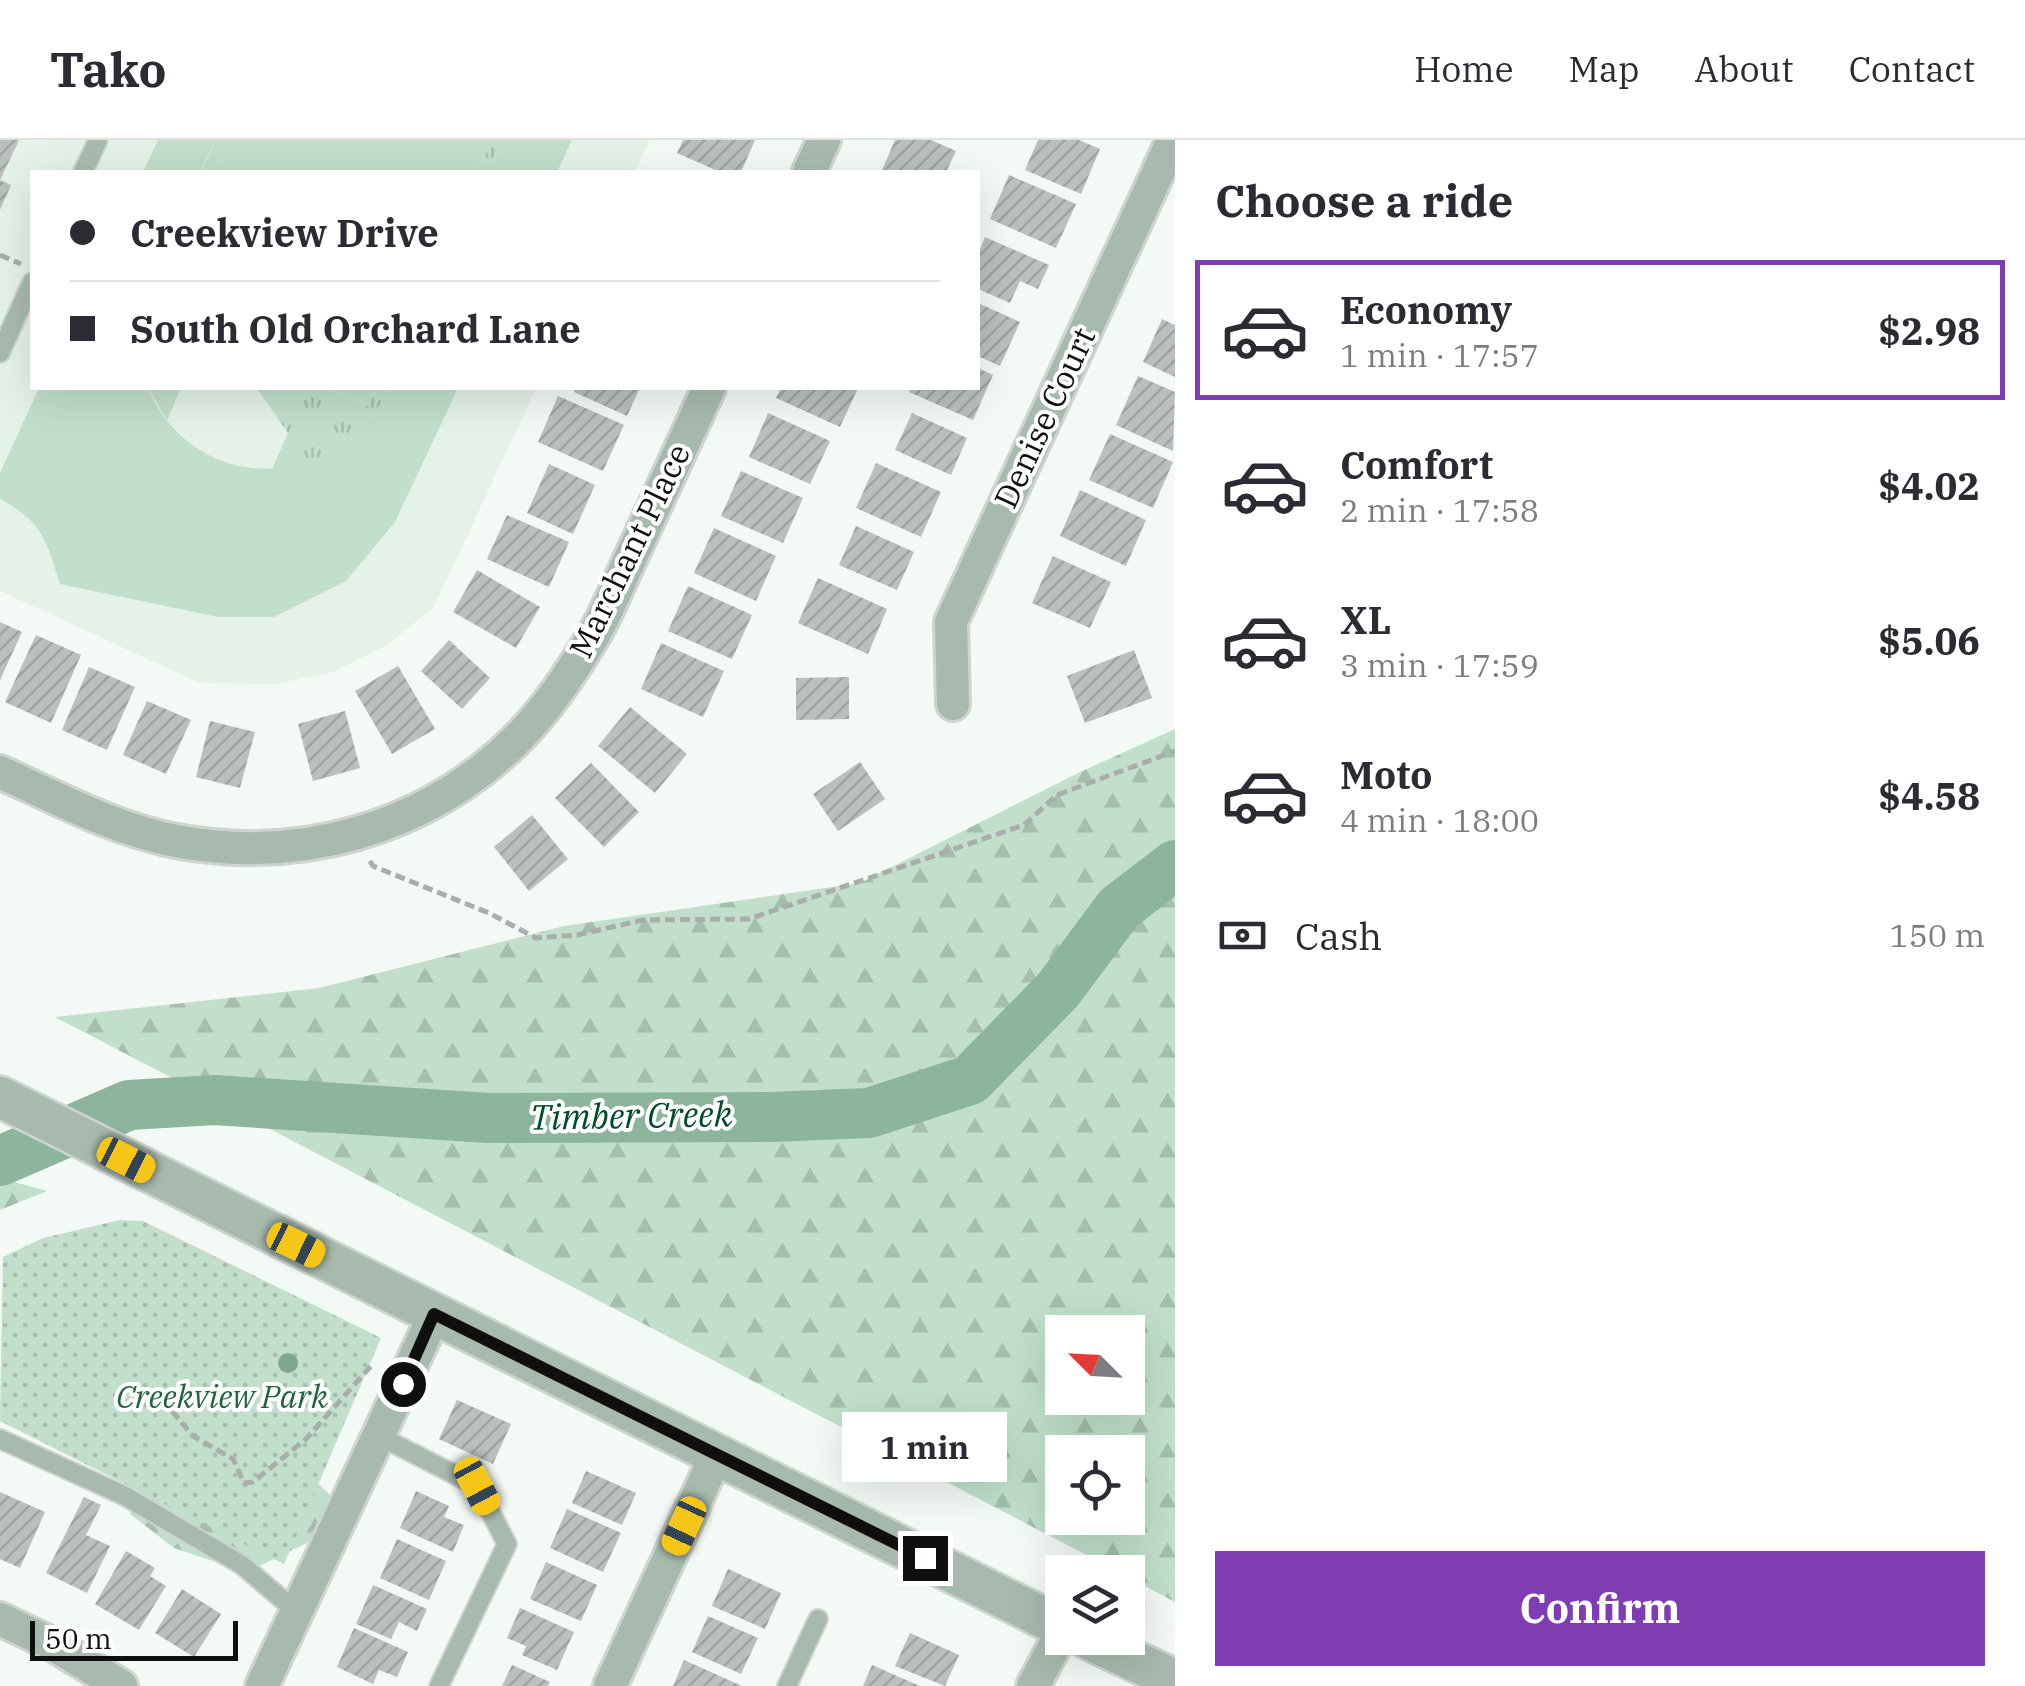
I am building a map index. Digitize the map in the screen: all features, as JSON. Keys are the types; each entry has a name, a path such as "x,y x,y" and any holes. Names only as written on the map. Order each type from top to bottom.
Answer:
{"street":[{"path":"810,170 824,140"},
{"name":"Denise Court","path":"953,704 951,622 1173,140"},
{"name":"Marchant Place","path":"0,772 101,818 174,840 248,850 327,843 400,818 459,788 513,744 559,689 596,631 708,390"},
{"path":"0,1097 1045,1620"},
{"path":"262,1686 434,1314"},
{"path":"610,1686 716,1454"},
{"path":"0,1620 54,1645 121,1686"},
{"path":"1033,1686 1049,1655"},
{"path":"1122,1655 1175,1680"}],"lane":[{"path":"83,170 90,142"},
{"path":"0,353 30,286"},
{"path":"379,1436 477,1486 507,1544 439,1686"},
{"path":"0,1439 125,1496 242,1565 297,1612"},
{"path":"787,1686 818,1620"}],"path":[{"path":"0,255 30,268"},
{"path":"370,860 373,866 489,913 536,938 576,935 642,920 749,919 1024,825 1057,795 1175,752"},
{"path":"132,1392 167,1405 193,1436 233,1460 244,1483 253,1482 306,1439 371,1366"}],"shaded area":[{"path":"0,140 650,140 636,170 30,170 30,390 535,390 434,607 387,645 333,672 275,684 200,683 0,591"}],"green space":[{"path":"158,140 216,140 201,170 144,170"},
{"path":"216,140 228,140 215,170 202,170"},
{"path":"228,140 492,140 478,170 215,170"},
{"path":"492,140 503,140 489,170 478,170"},
{"path":"503,140 572,140 558,170 489,170"},
{"path":"38,390 149,390 170,424 198,449 232,464 267,469 303,463 337,448 366,423 388,390 457,390 395,522 346,581 274,617 218,617 60,584 51,555 34,524 0,499 0,473"},
{"path":"149,390 180,390 167,420"},
{"path":"258,390 332,390 368,406 376,390 388,390 369,420 342,445 310,462 272,469 288,433"},
{"path":"332,390 376,390 369,406"},
{"path":"1175,729 1175,1602 1145,1586 1145,1555 1086,1555 1048,1535 1145,1535 1145,1435 1045,1435 1045,1533 55,1017 319,988 564,926 860,883 1076,774"},
{"path":"0,1178 47,1191 0,1210"},
{"name":"Creekview Park","path":"120,1220 143,1221 381,1338 284,1564 0,1421 3,1257 43,1238"},
{"path":"312,1477 333,1498 329,1516 307,1543 259,1566 219,1563 174,1548 130,1514 143,1479"}],"building":[{"path":"0,140 19,140 0,180"},
{"path":"683,140 755,140 742,170 715,170 677,153"},
{"path":"895,140 931,140 956,151 947,170 882,170"},
{"path":"1038,140 1079,140 1100,149 1081,194 1025,170"},
{"path":"1009,175 1076,204 1056,248 990,219"},
{"path":"0,180 11,185 0,210"},
{"path":"985,237 1049,265 1038,289 1020,281 1010,303 980,290 980,249"},
{"path":"980,304 1020,322 1000,366 980,357"},
{"path":"1162,319 1175,325 1175,377 1143,362"},
{"path":"980,369 993,375 973,420 909,392 980,390"},
{"path":"1138,376 1175,392 1173,451 1116,425"},
{"path":"575,390 639,390 627,416"},
{"path":"780,390 857,390 840,427 776,398"},
{"path":"558,396 624,425 603,471 538,442"},
{"path":"768,413 830,441 810,484 749,457"},
{"path":"912,413 967,438 951,475 895,450"},
{"path":"1110,434 1173,462 1153,508 1089,480"},
{"path":"876,463 941,492 921,537 856,508"},
{"path":"549,464 595,485 573,534 527,513"},
{"path":"741,471 803,498 783,543 721,516"},
{"path":"1080,490 1146,520 1126,566 1060,536"},
{"path":"507,515 569,542 549,587 487,559"},
{"path":"856,526 914,552 897,590 839,565"},
{"path":"714,528 776,556 756,601 694,573"},
{"path":"1053,556 1111,582 1090,628 1032,603"},
{"path":"477,570 540,607 516,648 453,612"},
{"path":"818,578 887,609 868,654 798,623"},
{"path":"688,586 752,615 732,659 668,631"},
{"path":"0,622 22,632 0,680"},
{"path":"36,635 81,655 51,723 5,702"},
{"path":"449,640 490,678 462,709 421,671"},
{"path":"661,643 724,671 703,717 641,689"},
{"path":"1134,650 1152,698 1085,723 1067,676"},
{"path":"398,666 435,729 392,754 355,691"},
{"path":"89,667 135,687 107,750 62,730"},
{"path":"849,677 849,719 796,720 796,678"},
{"path":"147,701 191,720 166,774 123,755"},
{"path":"630,707 687,754 655,793 598,746"},
{"path":"345,711 360,768 313,781 298,724"},
{"path":"210,721 255,732 240,788 196,777"},
{"path":"860,762 885,799 838,831 813,794"},
{"path":"591,763 639,812 604,847 555,798"},
{"path":"532,815 568,859 529,891 494,847"},
{"path":"457,1400 511,1424 493,1464 439,1439"},
{"path":"586,1471 636,1493 622,1525 572,1503"},
{"path":"416,1491 449,1506 444,1517 464,1525 453,1552 400,1528"},
{"path":"0,1492 45,1512 20,1568 0,1559"},
{"path":"84,1497 101,1505 86,1535 110,1546 87,1593 46,1573"},
{"path":"567,1509 621,1533 603,1572 550,1548"},
{"path":"397,1539 446,1561 429,1600 380,1578"},
{"path":"126,1551 155,1568 150,1576 166,1586 139,1630 95,1604"},
{"path":"546,1562 597,1585 581,1621 530,1599"},
{"path":"728,1569 781,1593 765,1629 712,1606"},
{"path":"373,1585 427,1609 417,1631 399,1622 391,1639 356,1624"},
{"path":"182,1589 221,1614 194,1657 155,1633"},
{"path":"520,1608 574,1632 557,1670 522,1655 526,1646 507,1638"},
{"path":"708,1616 758,1638 741,1674 692,1652"},
{"path":"354,1628 408,1652 397,1677 379,1670 373,1684 337,1667"},
{"path":"910,1633 959,1655 945,1686 895,1666"},
{"path":"684,1660 742,1686 673,1686"},
{"path":"512,1665 550,1682 548,1686 502,1686"},
{"path":"872,1665 920,1686 863,1686"}],"waterway":[{"name":"Timber Creek","path":"0,1161 129,1105 215,1100 488,1118 869,1113 970,1080 1058,990 1119,908 1175,865"}],"route":[{"path":"403,1384 434,1314 925,1558"}]}
